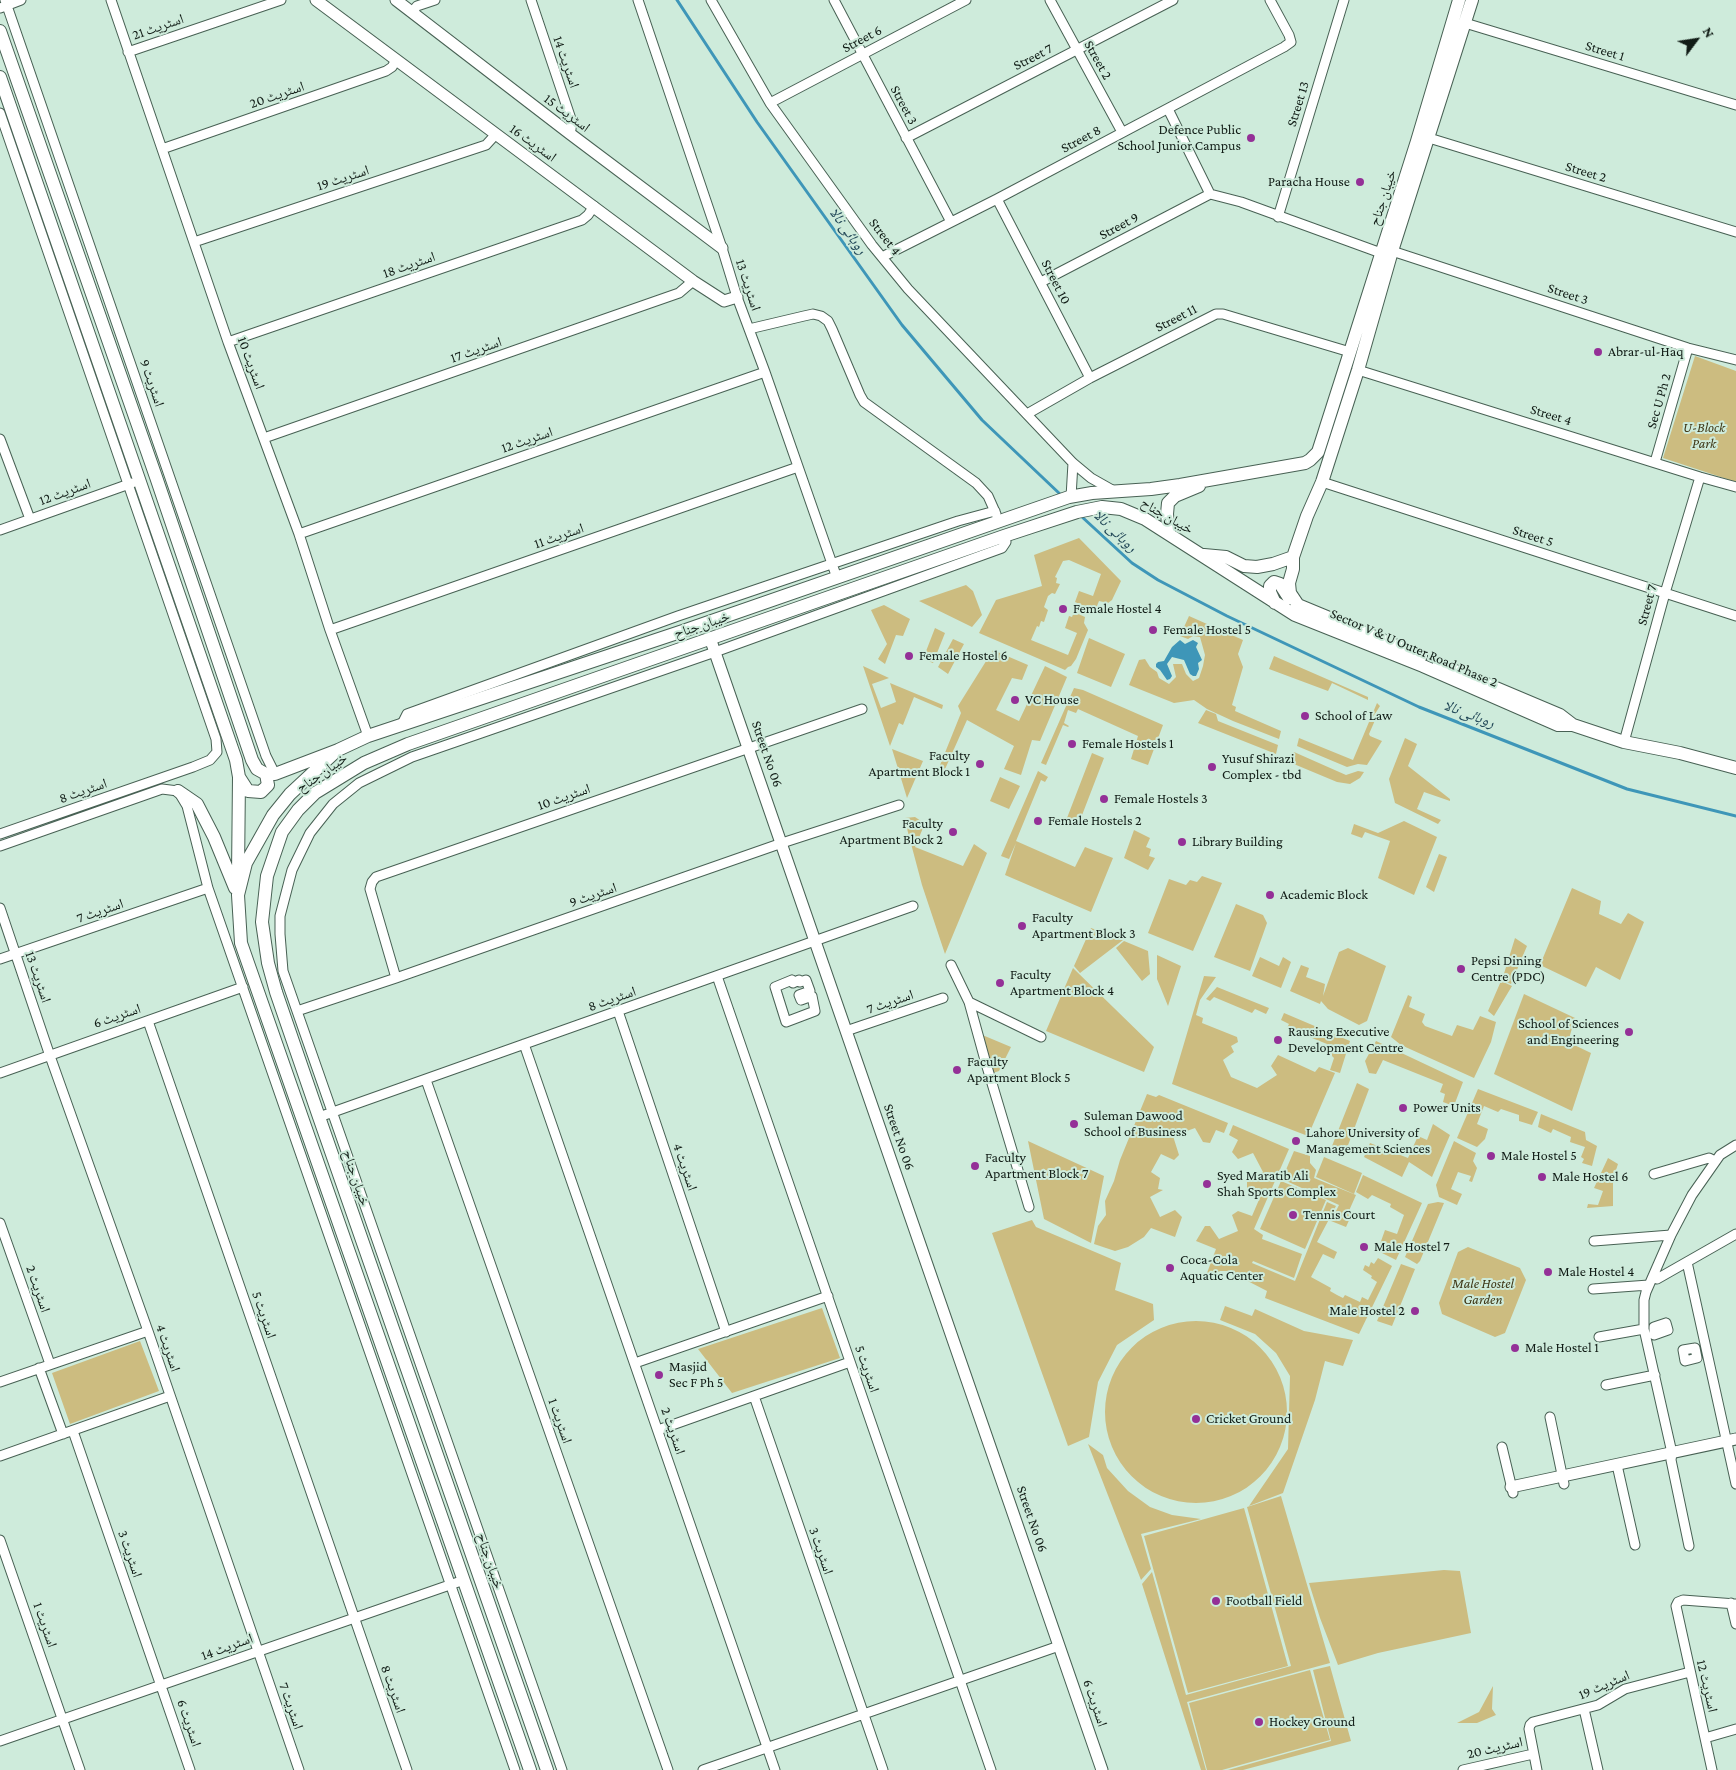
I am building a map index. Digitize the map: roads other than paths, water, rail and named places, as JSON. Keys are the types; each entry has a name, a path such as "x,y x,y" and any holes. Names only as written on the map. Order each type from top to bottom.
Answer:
{"main road":[{"name":"خیبان جناح","path":"1298,604 1292,597 1289,588 1293,569 1293,557 1307,516 1322,482 1358,370 1387,252 1459,0"},
{"name":"خیبان جناح","path":"271,774 402,724 837,578 996,516 1070,497 1151,489 1306,463 1318,452 1350,352 1429,138 1472,0"},
{"path":"0,31 156,477 252,760 257,769 271,774 268,785 261,792 248,791 239,777"},
{"path":"0,77 134,482 236,760 239,777 238,895"},
{"path":"1169,534 1167,508 1171,498 1213,479"},
{"name":"خیبان جناح","path":"547,1770 319,1117 277,972 263,931 263,905 267,876 282,832 298,810 328,784 364,763 408,744 1004,536 1088,509 1102,507 1121,509 1134,513 1204,555"},
{"path":"1204,555 1226,557 1244,566 1257,567 1293,557"},
{"name":"Sector V & U Outer Road Phase 2","path":"1204,555 1275,604 1295,615 1423,666 1558,724 1573,725 1624,742 1736,768"},
{"path":"1275,604 1270,592 1270,586 1272,583 1277,582 1289,598 1298,604 1560,714 1573,725"},
{"name":"خیبان جناح","path":"338,750 290,794 273,815 246,862 238,895 241,943 530,1770"},
{"path":"178,791 197,804 214,837 238,895"}],"street":[{"path":"4,4 21,0"},
{"name":"اسٹریٹ 10","path":"111,0 228,342 264,438 368,736"},
{"name":"اسٹریٹ 21","path":"128,52 281,0"},
{"name":"اسٹریٹ 16","path":"316,0 594,206 692,282 724,302 736,297"},
{"name":"اسٹریٹ 15","path":"396,0 568,133 722,248"},
{"path":"412,12 417,6 435,0"},
{"name":"اسٹریٹ 14","path":"531,0 572,122 568,133"},
{"name":"اسٹریٹ 13","path":"638,0 722,248 736,297 837,578"},
{"name":"Street 4","path":"711,0 770,103 872,245 908,289 1073,463 1091,478 1115,492"},
{"name":"Street 3","path":"834,0 951,222"},
{"name":"Street 6","path":"770,103 966,0"},
{"name":"Street 2","path":"1050,0 1122,132"},
{"name":"Street 7","path":"906,138 1173,0"},
{"name":"Street 8","path":"882,257 997,199 1291,42 1270,0"},
{"name":"Street 13","path":"1278,217 1344,0"},
{"name":"اسٹریٹ 9","path":"4,4 271,774"},
{"name":"Street 1","path":"1465,23 1736,106"},
{"name":"اسٹریٹ 20","path":"162,149 386,72 396,60"},
{"path":"1168,109 1210,194 1241,202 1278,217 1387,252"},
{"name":"اسٹریٹ 8","path":"0,113 134,482 217,746 217,752 210,760 0,834"},
{"name":"اسٹریٹ 19","path":"194,242 486,145 496,134"},
{"name":"Street 2","path":"1429,138 1736,232"},
{"name":"Street 9","path":"1041,282 1210,194"},
{"name":"Street 10","path":"997,199 1090,378"},
{"name":"اسٹریٹ 18","path":"228,342 582,220 594,206"},
{"name":"Street 3","path":"1387,252 1688,348 1736,360"},
{"name":"اسٹریٹ 17","path":"264,438 680,294 692,282"},
{"path":"402,724 407,714 678,616 958,521 996,516 988,496 976,483 864,402 828,321 821,316 813,314 749,330"},
{"name":"Street 11","path":"1027,414 1090,378 1216,314 1223,314 1350,352"},
{"name":"Sec U Ph 2","path":"1655,462 1688,348"},
{"name":"Street 4","path":"1358,370 1736,487"},
{"name":"اسٹریٹ 12","path":"298,534 764,372"},
{"path":"0,439 30,519"},
{"path":"1070,497 1073,463"},
{"name":"اسٹریٹ 11","path":"330,630 798,467"},
{"name":"Street 7","path":"1624,742 1665,593 1700,477"},
{"name":"اسٹریٹ 12","path":"0,530 134,482"},
{"name":"Street 5","path":"1322,482 1736,616"},
{"path":"562,1770 297,1011 277,972 280,916 292,870 310,833 333,804 359,783 412,757 715,652 1002,548 1006,542 1004,536"},
{"path":"678,616 683,631"},
{"name":"Street No 06","path":"710,638 1059,1646"},
{"name":"اسٹریٹ 10","path":"396,978 370,889 376,877 862,709"},
{"path":"408,744 412,757"},
{"path":"0,846 162,789 178,791 189,813 208,888 515,1770"},
{"name":"اسٹریٹ 9","path":"297,1011 782,843 899,805"},
{"name":"اسٹریٹ 7","path":"0,959 208,888"},
{"name":"اسٹریٹ 8","path":"319,1117 913,906"},
{"name":"اسٹریٹ 13","path":"0,908 50,1056"},
{"path":"951,965 969,1002 1030,1207"},
{"name":"اسٹریٹ 5","path":"717,976 991,1770"},
{"path":"792,980 793,983 799,980 800,982 806,980 810,991 799,995 800,1000 812,996 815,1011 786,1022 775,987 792,980"},
{"name":"اسٹریٹ 6","path":"0,1072 244,987"},
{"name":"اسٹریٹ 7","path":"846,1031 943,998"},
{"path":"969,1002 1041,1037"},
{"name":"اسٹریٹ 4","path":"618,1011 726,1332"},
{"name":"اسٹریٹ 5","path":"148,1022 354,1618"},
{"name":"اسٹریٹ 2","path":"524,1044 775,1770"},
{"name":"اسٹریٹ 4","path":"50,1056 148,1331 257,1651"},
{"name":"اسٹریٹ 1","path":"426,1080 668,1770"},
{"path":"1688,1546 1655,1375 1644,1329 1644,1300 1671,1235 1692,1195 1715,1161 1734,1148"},
{"path":"1654,1174 1709,1158 1715,1161"},
{"name":"اسٹریٹ 2","path":"0,1223 50,1364"},
{"path":"1593,1289 1657,1279 1736,1234"},
{"path":"1594,1241 1671,1235"},
{"path":"1687,1262 1731,1444 1736,1484"},
{"path":"635,1363 828,1296"},
{"path":"1599,1336 1644,1329"},
{"path":"0,1382 148,1331"},
{"path":"658,1430 850,1362"},
{"path":"39,1368 63,1434"},
{"path":"1606,1386 1655,1375"},
{"path":"0,1456 170,1396"},
{"name":"اسٹریٹ 3","path":"754,1396 863,1714"},
{"path":"1550,1418 1563,1480"},
{"name":"اسٹریٹ 3","path":"73,1431 160,1686"},
{"path":"1502,1447 1512,1490 1731,1444"},
{"path":"1618,1468 1635,1545"},
{"name":"اسٹریٹ 1","path":"0,1540 63,1719"},
{"name":"اسٹریٹ 14","path":"0,1742 464,1580"},
{"name":"اسٹریٹ 12","path":"1712,1770 1676,1609 1677,1604 1683,1600 1733,1604"},
{"path":"1733,1604 1736,1624"},
{"name":"اسٹریٹ 8","path":"354,1618 407,1770"},
{"path":"703,1770 1059,1646"},
{"name":"اسٹریٹ 6","path":"1059,1646 1102,1770"},
{"name":"اسٹریٹ 7","path":"257,1651 299,1770"},
{"name":"اسٹریٹ 19","path":"1533,1754 1530,1725 1533,1722 1606,1702 1625,1689 1690,1672"},
{"name":"اسٹریٹ 6","path":"160,1686 190,1770"},
{"path":"1584,1709 1598,1770"},
{"path":"863,1714 883,1770"},
{"path":"63,1719 80,1770"},
{"path":"1705,1738 1736,1729"},
{"path":"1533,1754 1537,1770"},
{"name":"اسٹریٹ 20","path":"1463,1770 1533,1754"}],"water":[{"path":"1180,640 1185,644 1193,640 1198,643 1196,647 1202,660 1198,663 1199,669 1196,676 1193,676 1190,674 1184,660 1172,657 1167,664 1172,676 1167,680 1156,667 1156,664 1164,661 1172,647"}],"waterway":[{"name":"روہائی نالا","path":"677,0 757,122 902,325 982,420 1061,495"},
{"name":"روہائی نالا","path":"1081,516 1132,563 1158,580 1227,616 1419,707 1627,789 1736,816"}],"place":[{"name":"Defence Public School Junior Campus","path":"1251,138"},
{"name":"Paracha House","path":"1360,182"},
{"name":"Abrar-ul-Haq","path":"1598,352"},
{"name":"Female Hostel 4","path":"1063,609"},
{"name":"Female Hostel 5","path":"1153,630"},
{"name":"Female Hostel 6","path":"909,656"},
{"name":"VC House","path":"1015,700"},
{"name":"School of Law","path":"1305,716"},
{"name":"Female Hostels 1","path":"1072,744"},
{"name":"Faculty Apartment Block 1","path":"980,764"},
{"name":"Yusuf Shirazi Complex - tbd","path":"1212,767"},
{"name":"Female Hostels 3","path":"1104,799"},
{"name":"Female Hostels 2","path":"1038,821"},
{"name":"Faculty Apartment Block 2","path":"953,832"},
{"name":"Library Building","path":"1182,842"},
{"name":"Academic Block","path":"1270,895"},
{"name":"Faculty Apartment Block 3","path":"1022,926"},
{"name":"Pepsi Dining Centre (PDC)","path":"1461,969"},
{"name":"Faculty Apartment Block 4","path":"1000,983"},
{"name":"School of Sciences and Engineering","path":"1629,1032"},
{"name":"Rausing Executive Development Centre","path":"1278,1040"},
{"name":"Faculty Apartment Block 5","path":"957,1070"},
{"name":"Power Units","path":"1403,1108"},
{"name":"Suleman Dawood School of Business","path":"1074,1124"},
{"name":"Lahore University of Management Sciences","path":"1296,1141"},
{"name":"Male Hostel 5","path":"1491,1156"},
{"name":"Faculty Apartment Block 7","path":"975,1166"},
{"name":"Male Hostel 6","path":"1542,1177"},
{"name":"Syed Maratib Ali Shah Sports Complex","path":"1207,1184"},
{"name":"Tennis Court","path":"1293,1215"},
{"name":"Male Hostel 7","path":"1364,1247"},
{"name":"Coca-Cola Aquatic Center","path":"1170,1268"},
{"name":"Male Hostel 4","path":"1548,1272"},
{"name":"Male Hostel 2","path":"1415,1311"},
{"name":"Male Hostel 1","path":"1515,1348"},
{"name":"Masjid Sec F Ph 5","path":"659,1375"},
{"name":"Cricket Ground","path":"1196,1419"},
{"name":"Football Field","path":"1216,1601"},
{"name":"Hockey Ground","path":"1259,1722"}],"park label":[{"name":"U-Block Park","path":"1704,436"},
{"name":"Male Hostel Garden","path":"1483,1292"}]}
